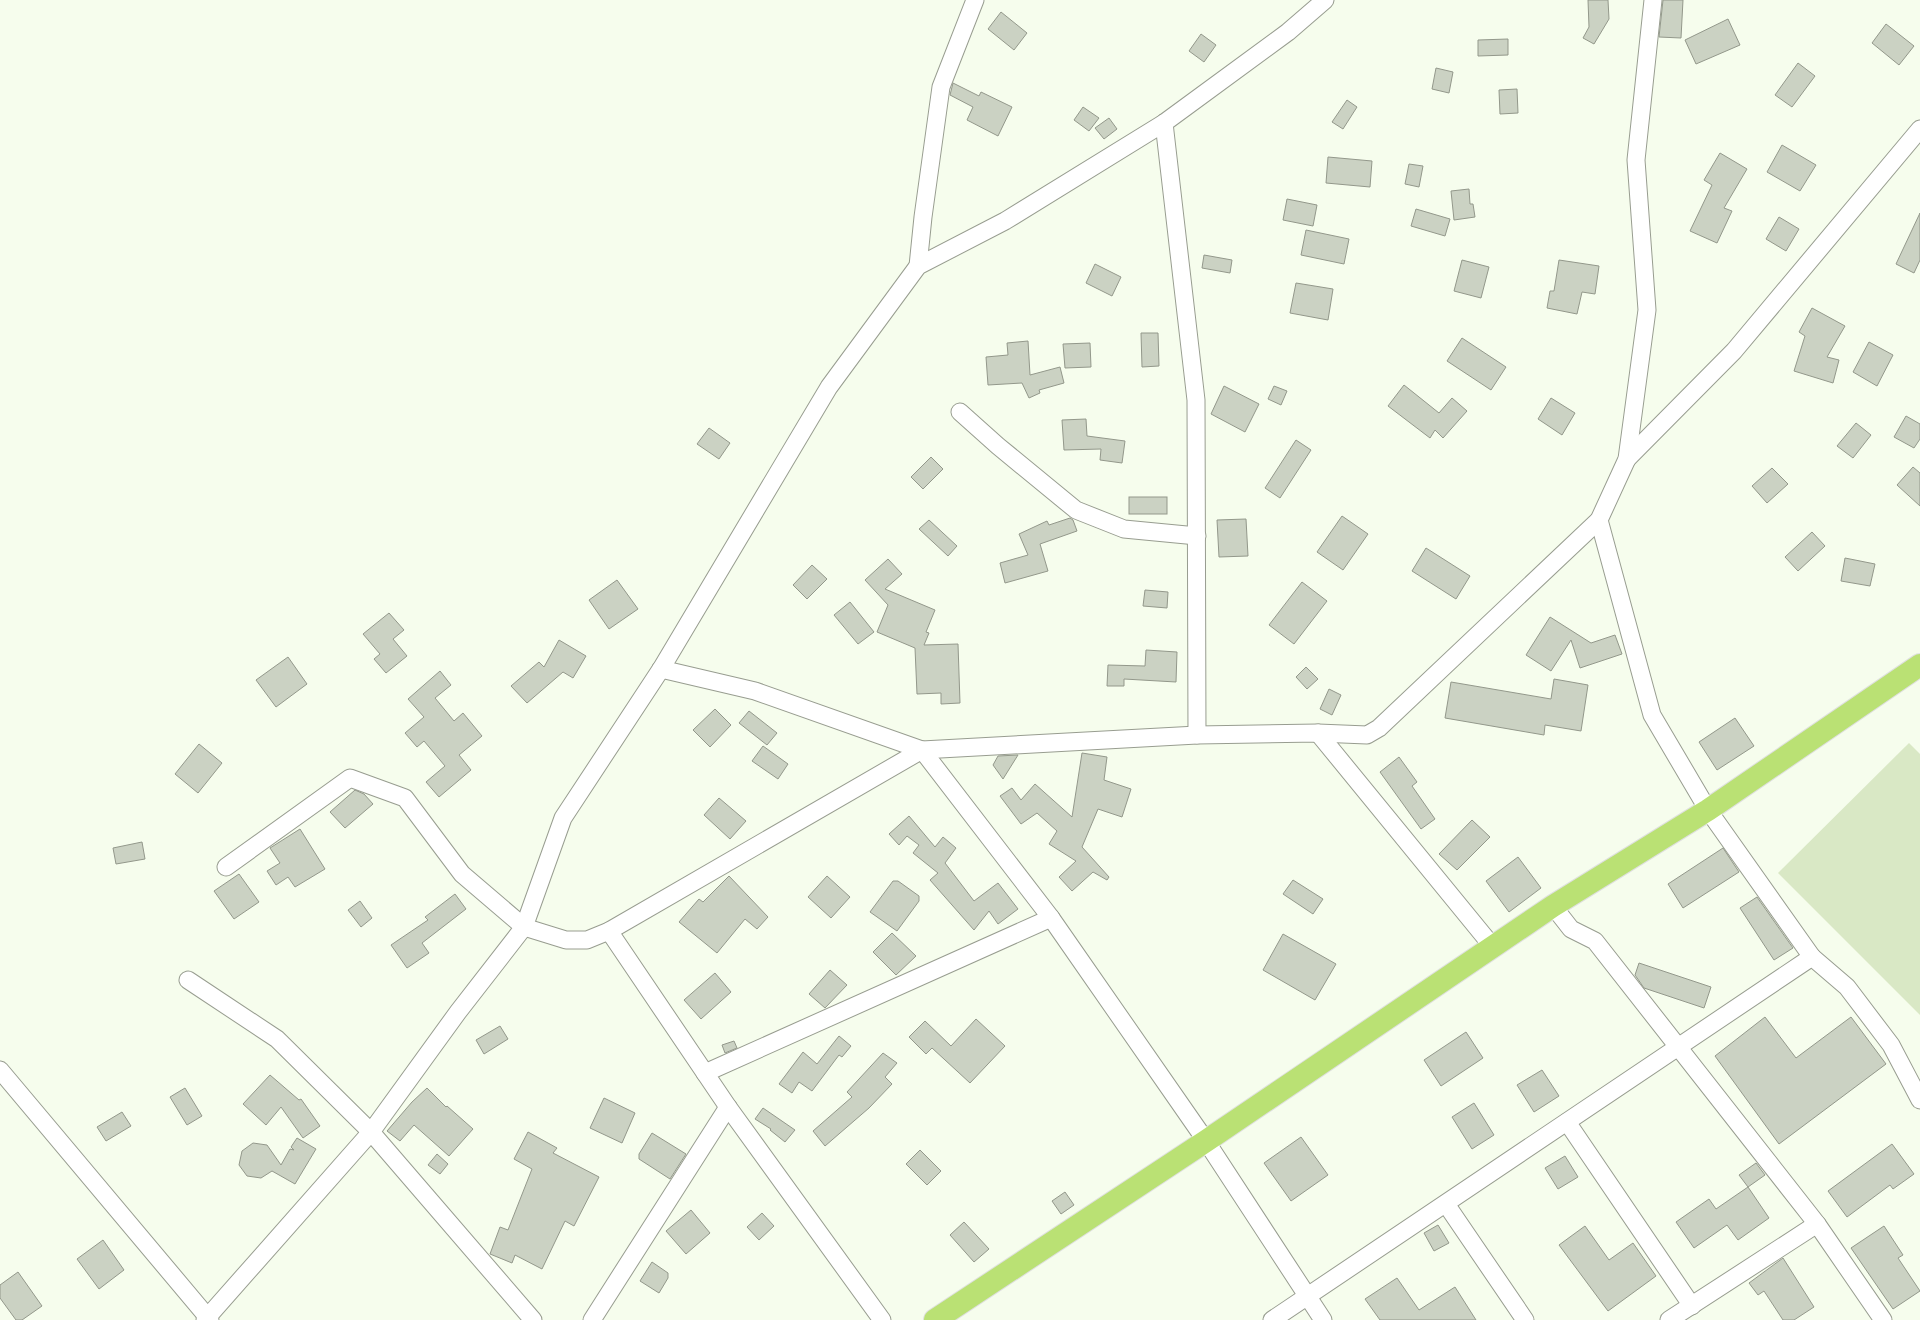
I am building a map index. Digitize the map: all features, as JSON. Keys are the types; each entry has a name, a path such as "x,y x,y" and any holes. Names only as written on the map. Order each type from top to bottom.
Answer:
{"highway":[{"path":"935,1320 1206,1142 1553,906 1708,810 1920,665"}],"street":[{"path":"918,266 923,217 941,87 975,0"},
{"path":"0,1070 208,1319 371,1132 458,1012 524,927 563,818 661,669 828,387 918,266 1005,221 1164,123 1288,32 1325,0"},
{"path":"661,669 755,691 922,750 1197,735 1318,733 1367,735 1379,728 1599,520 1627,459 1646,310 1636,160 1653,0"},
{"path":"1164,123 1196,400 1197,735"},
{"path":"1627,459 1734,351 1920,129"},
{"path":"960,412 998,446 1076,510 1124,529 1197,536"},
{"path":"1599,520 1652,715 1708,810 1812,957 1847,986 1891,1045 1920,1100"},
{"path":"1318,733 1493,947"},
{"path":"922,750 1051,918 1206,1142 1323,1320"},
{"path":"226,867 350,778 405,798 462,874 524,927 566,940 587,940 609,931 922,750"},
{"path":"1553,906 1571,928 1595,941 1817,1224 1883,1320"},
{"path":"705,1073 1051,918"},
{"path":"609,931 728,1107 882,1320"},
{"path":"1272,1320 1812,957"},
{"path":"188,980 277,1039 371,1132 533,1320"},
{"path":"592,1320 728,1107"},
{"path":"1567,1122 1692,1306"},
{"path":"1446,1204 1525,1320"},
{"path":"1669,1320 1817,1224"}],"green space":[{"path":"1909,743 1920,754 1920,1015 1778,873"}],"building":[{"path":"1588,0 1608,0 1609,19 1594,44 1583,38 1589,27"},
{"path":"1663,0 1683,0 1681,38 1659,37"},
{"path":"1001,12 1027,33 1014,50 988,29"},
{"path":"1728,19 1740,45 1696,64 1685,40"},
{"path":"1886,24 1914,46 1899,65 1872,43"},
{"path":"1201,34 1216,45 1204,62 1189,51"},
{"path":"1508,39 1508,55 1478,56 1478,40"},
{"path":"1798,63 1815,76 1792,107 1775,95"},
{"path":"1436,68 1453,72 1449,93 1432,89"},
{"path":"953,83 979,96 981,92 1012,107 998,136 967,120 973,107 950,95"},
{"path":"1517,89 1518,113 1500,114 1499,90"},
{"path":"1347,100 1357,107 1343,129 1332,122"},
{"path":"1083,107 1099,118 1089,131 1074,120"},
{"path":"1109,118 1117,129 1104,139 1095,128"},
{"path":"1782,145 1816,165 1800,191 1767,172"},
{"path":"1720,153 1747,169 1724,208 1732,211 1717,243 1690,231 1712,185 1704,180"},
{"path":"1328,157 1372,161 1370,187 1326,183"},
{"path":"1409,164 1423,166 1419,187 1405,184"},
{"path":"1469,189 1470,204 1473,204 1475,217 1454,220 1451,191"},
{"path":"1287,199 1317,205 1313,226 1283,220"},
{"path":"1416,209 1450,219 1445,236 1411,226"},
{"path":"1920,213 1920,260 1914,273 1896,264"},
{"path":"1779,217 1799,229 1786,251 1766,239"},
{"path":"1306,230 1349,239 1344,264 1301,255"},
{"path":"1204,255 1232,260 1230,273 1202,268"},
{"path":"1462,260 1489,267 1481,298 1454,291"},
{"path":"1559,260 1599,266 1595,294 1582,292 1577,314 1547,308 1550,291 1554,291"},
{"path":"1095,264 1121,277 1112,296 1086,283"},
{"path":"1296,283 1333,289 1328,320 1290,313"},
{"path":"1812,308 1845,326 1827,357 1839,360 1833,383 1794,371 1805,336 1799,332"},
{"path":"1141,333 1158,333 1159,366 1142,367"},
{"path":"1462,338 1506,367 1491,390 1447,361"},
{"path":"1028,341 1030,375 1060,367 1064,383 1039,390 1040,393 1029,398 1022,383 988,385 986,357 1008,355 1007,343"},
{"path":"1869,342 1893,355 1877,386 1853,372"},
{"path":"1090,343 1091,367 1065,368 1063,344"},
{"path":"1404,385 1439,413 1452,398 1467,411 1443,438 1435,430 1430,438 1388,406"},
{"path":"1224,386 1259,404 1245,432 1211,414"},
{"path":"1274,386 1287,391 1281,405 1268,399"},
{"path":"1551,398 1575,413 1562,435 1538,419"},
{"path":"1906,416 1920,424 1920,439 1914,448 1894,437"},
{"path":"1086,419 1087,436 1125,441 1122,463 1100,460 1101,449 1064,450 1062,420"},
{"path":"1856,423 1871,435 1853,458 1837,446"},
{"path":"709,428 730,443 719,459 697,444"},
{"path":"1296,440 1311,450 1280,498 1265,488"},
{"path":"931,457 943,469 923,489 911,477"},
{"path":"1913,467 1920,473 1920,506 1897,485"},
{"path":"1772,468 1788,484 1767,503 1752,486"},
{"path":"1129,497 1167,497 1167,514 1129,514"},
{"path":"1342,516 1368,534 1343,570 1317,552"},
{"path":"1070,518 1073,520 1077,531 1040,544 1048,571 1005,583 1000,563 1028,555 1019,534 1047,521 1049,525"},
{"path":"1246,519 1248,556 1219,557 1217,520"},
{"path":"929,520 957,546 948,556 919,529"},
{"path":"1812,532 1825,546 1798,571 1785,557"},
{"path":"1426,548 1470,576 1456,599 1412,571"},
{"path":"1845,558 1875,564 1870,586 1841,581"},
{"path":"888,559 902,574 885,589 935,610 926,632 929,633 924,645 958,644 960,703 941,704 941,693 917,694 915,648 877,632 888,605 865,580"},
{"path":"812,565 827,579 807,599 793,585"},
{"path":"617,580 638,609 609,629 589,600"},
{"path":"1302,582 1327,601 1294,644 1269,625"},
{"path":"1145,590 1168,592 1167,608 1143,606"},
{"path":"850,602 874,632 858,644 834,615"},
{"path":"389,613 404,630 393,639 407,656 386,673 374,659 380,654 363,634"},
{"path":"1550,617 1591,643 1615,635 1622,654 1580,668 1571,640 1551,671 1526,655"},
{"path":"559,640 586,656 573,678 563,672 527,703 511,686 539,662 544,667"},
{"path":"1146,650 1177,652 1176,682 1124,679 1124,686 1107,686 1108,665 1145,666"},
{"path":"288,657 307,684 276,707 256,680"},
{"path":"1306,667 1318,679 1307,689 1296,677"},
{"path":"440,671 451,685 435,698 454,721 463,713 482,736 459,755 471,770 439,797 426,782 445,766 424,741 417,747 405,733 424,717 408,699"},
{"path":"1554,679 1588,685 1581,731 1545,725 1544,735 1445,718 1451,682 1551,699"},
{"path":"1329,689 1341,695 1332,715 1320,709"},
{"path":"715,709 731,725 710,747 693,730"},
{"path":"749,711 777,733 767,745 739,723"},
{"path":"1735,718 1754,746 1717,770 1699,742"},
{"path":"199,744 222,763 198,793 175,774"},
{"path":"763,746 788,764 778,779 752,761"},
{"path":"1082,753 1107,757 1104,780 1131,789 1122,817 1098,809 1082,847 1109,877 1107,880 1093,872 1072,891 1059,877 1076,861 1049,844 1057,831 1037,813 1021,824 1000,796 1012,788 1021,800 1035,784 1072,817"},
{"path":"1018,755 1003,779 993,765 998,756"},
{"path":"1399,757 1417,782 1412,786 1435,819 1421,829 1380,772"},
{"path":"355,790 364,794 373,804 345,828 330,812"},
{"path":"719,798 746,821 730,839 704,815"},
{"path":"909,816 935,847 943,837 956,848 945,863 974,901 998,883 1018,909 998,924 989,911 974,930 930,880 938,873 913,853 919,845 907,836 899,845 889,834"},
{"path":"1472,820 1490,837 1457,870 1439,854"},
{"path":"300,829 325,869 295,887 288,877 276,885 267,871 280,863 270,848"},
{"path":"142,842 145,859 116,864 113,848"},
{"path":"1723,848 1739,872 1683,908 1668,884"},
{"path":"1518,857 1541,888 1509,912 1486,881"},
{"path":"239,874 259,902 234,919 214,891"},
{"path":"729,876 768,917 757,929 745,919 717,953 679,922 699,899 703,902"},
{"path":"827,876 850,897 831,918 808,897"},
{"path":"1293,880 1323,899 1313,914 1283,894"},
{"path":"893,881 898,881 919,896 919,901 897,931 870,912"},
{"path":"455,894 466,909 422,943 429,953 407,968 391,945 428,920 425,917"},
{"path":"1757,897 1793,948 1774,960 1740,908"},
{"path":"360,901 372,918 361,927 348,910"},
{"path":"892,933 916,956 896,975 873,952"},
{"path":"1283,934 1336,964 1315,1000 1263,970"},
{"path":"1639,963 1711,987 1704,1008 1644,988 1635,975"},
{"path":"830,970 847,985 825,1008 809,994"},
{"path":"715,973 731,992 701,1019 684,1000"},
{"path":"1765,1017 1796,1058 1851,1017 1886,1064 1779,1144 1715,1056"},
{"path":"976,1019 1005,1046 970,1083 932,1048 926,1054 909,1037 925,1021 951,1046"},
{"path":"500,1026 508,1039 484,1054 476,1040"},
{"path":"1466,1032 1483,1058 1441,1086 1424,1060"},
{"path":"839,1036 851,1046 842,1057 839,1055 812,1091 799,1082 792,1093 779,1084 803,1052 817,1064"},
{"path":"734,1041 737,1048 725,1053 722,1045"},
{"path":"883,1053 897,1063 885,1077 892,1084 869,1108 825,1146 813,1131 852,1097 847,1092"},
{"path":"1542,1070 1559,1096 1534,1112 1517,1085"},
{"path":"270,1075 299,1100 301,1099 320,1126 303,1138 281,1107 266,1125 243,1104"},
{"path":"185,1088 202,1116 187,1125 170,1097"},
{"path":"427,1088 446,1107 447,1106 473,1129 449,1156 414,1125 400,1141 387,1131 412,1102"},
{"path":"604,1098 635,1113 622,1143 590,1128"},
{"path":"1474,1103 1494,1135 1472,1149 1452,1117"},
{"path":"763,1108 795,1130 785,1142 770,1130 771,1129 755,1119"},
{"path":"122,1112 131,1126 106,1141 97,1127"},
{"path":"528,1132 557,1148 553,1153 599,1177 574,1226 565,1221 542,1269 515,1255 512,1263 490,1254 500,1227 508,1230 532,1169 514,1159"},
{"path":"652,1133 686,1154 670,1179 639,1159 639,1154"},
{"path":"1301,1137 1328,1175 1291,1201 1264,1163"},
{"path":"297,1138 316,1149 295,1184 272,1171 261,1178 247,1176 239,1165 242,1151 253,1143 267,1145 281,1165 290,1149 294,1150 291,1147"},
{"path":"1892,1144 1914,1174 1893,1189 1890,1185 1847,1217 1828,1191"},
{"path":"920,1150 941,1171 927,1185 906,1164"},
{"path":"437,1154 448,1164 440,1174 428,1165"},
{"path":"1565,1156 1578,1177 1558,1189 1545,1168"},
{"path":"1756,1163 1765,1175 1748,1187 1739,1175"},
{"path":"1748,1187 1769,1218 1738,1240 1727,1225 1694,1248 1676,1222 1709,1199 1716,1209"},
{"path":"1065,1192 1074,1205 1061,1214 1052,1201"},
{"path":"691,1210 710,1233 686,1254 666,1231"},
{"path":"762,1213 774,1226 759,1240 747,1227"},
{"path":"964,1222 989,1249 974,1262 950,1235"},
{"path":"1438,1225 1449,1243 1434,1251 1424,1233"},
{"path":"1585,1226 1609,1260 1633,1243 1656,1276 1608,1311 1559,1245"},
{"path":"1884,1226 1903,1255 1898,1258 1920,1291 1893,1309 1851,1248"},
{"path":"103,1240 124,1270 99,1289 77,1259"},
{"path":"1783,1258 1814,1307 1794,1320 1783,1320 1764,1291 1758,1295 1749,1283"},
{"path":"652,1262 668,1273 668,1278 659,1293 640,1281"},
{"path":"18,1272 42,1306 22,1320 16,1320 0,1298 0,1285"},
{"path":"1397,1278 1419,1310 1455,1287 1476,1320 1380,1320 1365,1299"}]}
